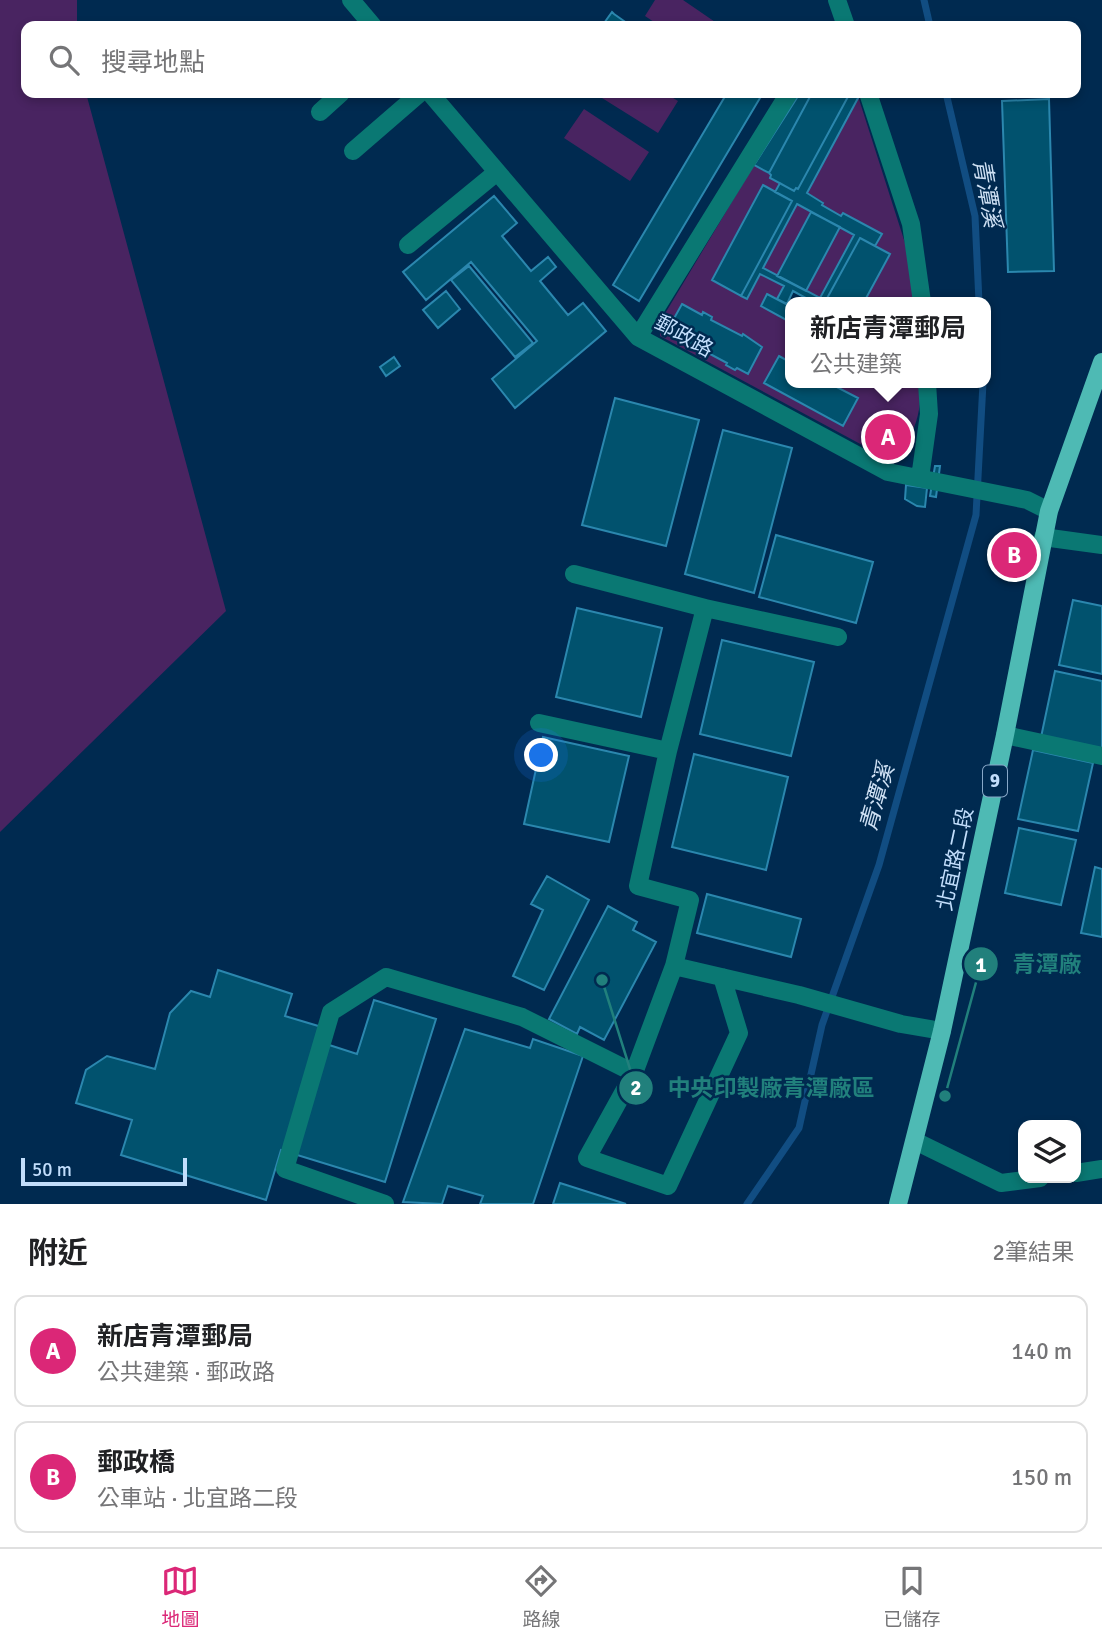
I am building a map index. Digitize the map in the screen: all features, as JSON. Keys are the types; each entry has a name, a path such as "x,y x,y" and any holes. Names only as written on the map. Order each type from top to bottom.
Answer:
{"main road":[{"name":"北宜路二段","path":"898,1204 942,1031 1049,511 1102,362"}],"street":[{"path":"351,0 369,21"},
{"path":"320,112 335,98"},
{"path":"353,151 414,98"},
{"name":"郵政路","path":"434,98 638,337 888,472 1027,500 1049,511"},
{"path":"638,337 786,98"},
{"path":"870,98 911,224 921,297"},
{"path":"408,245 497,172"},
{"path":"920,478 929,414 927,388"},
{"path":"1043,537 1102,545"},
{"path":"574,574 705,608 838,637"},
{"path":"705,608 668,751 638,886 690,900 674,966 634,1073 587,1158 668,1186 739,1033 722,977"},
{"path":"539,723 668,751"},
{"path":"1005,735 1102,756"},
{"path":"674,966 799,995 901,1024 942,1031"},
{"path":"385,1204 285,1169 331,1012 386,977 522,1017 634,1073"},
{"path":"915,1142 1001,1183 1018,1181"},
{"path":"1081,1172 1102,1169"}],"shaded area":[{"path":"0,0 77,0 77,21 21,21 21,98 87,98 226,611 0,832"},
{"path":"655,0 683,0 714,21 652,21 645,16"},
{"path":"602,98 673,98 678,101 658,133"},
{"path":"859,98 905,243 914,297 867,297 890,254 875,246 881,234 843,213 841,216 807,193"},
{"path":"584,109 649,152 630,181 564,138"},
{"path":"754,165 780,183 775,192 762,186 712,280 746,299 760,274 784,286 777,299 767,294 761,306 785,318 785,388 920,388 919,412 909,439 879,421 869,439 901,455 890,460 660,336 660,322"},
{"path":"797,204 854,235 821,297 763,268"}],"building":[{"path":"612,12 624,21 606,21"},
{"path":"724,98 760,98 639,301 613,285"},
{"path":"797,98 809,98 769,173 754,165"},
{"path":"809,98 847,98 798,189 794,191 770,178 769,173"},
{"path":"847,98 858,98 807,193 841,216 843,213 882,234 875,246 860,238 828,297 821,297 854,235 797,204 763,268 818,297 804,297 793,291 790,297 785,297 785,303 777,299 784,286 760,274 747,299 741,296 792,201 775,192 780,183 794,191 798,189"},
{"path":"1049,99 1054,271 1008,272 1002,101"},
{"path":"763,185 792,201 741,296 712,280"},
{"path":"494,196 517,223 502,236 531,271 548,257 556,267 540,281 568,315 583,303 606,331 515,408 492,379 537,341 471,262 426,300 403,272"},
{"path":"811,212 840,227 806,291 777,276"},
{"path":"860,238 890,254 867,297 828,297"},
{"path":"469,266 533,343 515,357 451,280"},
{"path":"446,291 460,309 438,328 423,310"},
{"path":"767,294 785,303 785,319 761,306"},
{"path":"682,304 702,315 703,312 712,317 711,320 742,336 743,334 762,347 748,374 737,368 735,370 697,347 695,349 667,331"},
{"path":"779,356 785,359 785,388 839,388 858,398 843,426 764,383"},
{"path":"394,357 400,366 386,376 380,367"},
{"path":"615,398 699,420 666,546 582,525"},
{"path":"879,421 909,439 901,455 869,439"},
{"path":"723,430 792,448 754,593 685,574"},
{"path":"935,466 940,466 936,497 930,496"},
{"path":"906,485 927,488 925,507 905,499"},
{"path":"776,535 873,562 856,623 759,597"},
{"path":"1073,600 1102,606 1102,674 1059,665"},
{"path":"577,608 662,628 641,717 556,697"},
{"path":"722,640 814,662 791,756 700,734"},
{"path":"1055,671 1102,681 1102,755 1040,742"},
{"path":"543,737 629,756 609,842 524,824"},
{"path":"1033,750 1093,763 1078,831 1018,819"},
{"path":"694,754 788,777 766,870 672,847"},
{"path":"1019,828 1076,840 1061,905 1005,893"},
{"path":"1095,867 1102,869 1102,937 1081,933"},
{"path":"547,876 589,900 544,990 513,976 543,910 531,904"},
{"path":"707,894 801,919 791,957 697,933"},
{"path":"608,906 637,922 633,930 656,942 604,1040 580,1027 577,1034 549,1019"},
{"path":"218,970 292,994 285,1016 325,1028 320,1042 357,1054 374,1000 436,1019 385,1182 281,1150 266,1200 121,1155 132,1120 76,1103 86,1070 107,1056 155,1069 170,1013 191,991 210,997"},
{"path":"465,1029 530,1048 533,1039 583,1056 533,1204 480,1204 483,1196 448,1186 442,1204 403,1202"},
{"path":"560,1183 626,1204 553,1204"}],"waterway":[{"name":"青潭溪","path":"924,0 929,21"},
{"name":"青潭溪","path":"947,98 975,216 979,297"},
{"name":"青潭溪","path":"747,1204 799,1128 822,1025 879,865 976,515 983,388"}],"place":[{"name":"新店青潭郵局","path":"888,437"},
{"name":"郵政橋","path":"1014,555"},
{"name":"中央印製廠青潭廠區","path":"602,980"},
{"name":"青潭廠","path":"945,1096"}]}
